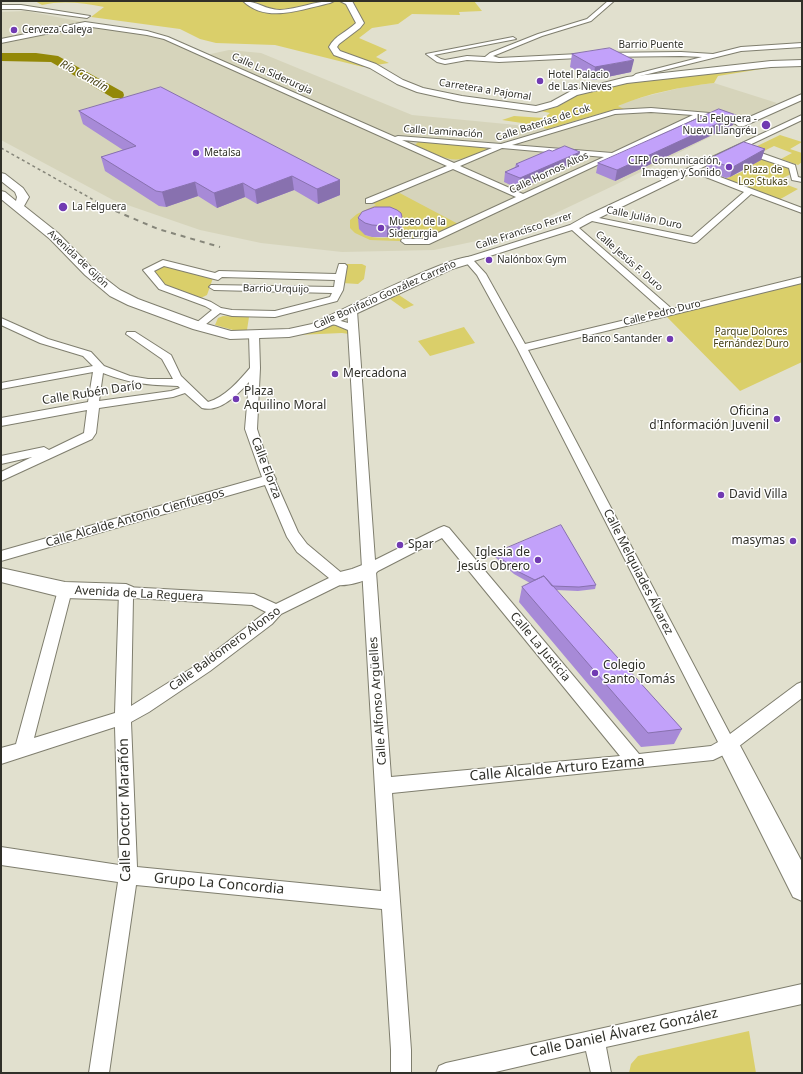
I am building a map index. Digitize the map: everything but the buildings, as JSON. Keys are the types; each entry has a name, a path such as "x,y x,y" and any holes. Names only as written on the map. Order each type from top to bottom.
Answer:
{"street":[{"path":"247,1 265,10 280,12 330,1"},
{"name":"Carretera a Pajomal","path":"344,1 351,5 360,22 354,30 334,42 334,50 340,55 373,66 400,82 420,90 462,99 536,109 554,104 574,94 616,82 772,64 802,63"},
{"name":"Barrio Puente","path":"494,59 488,57 540,35 589,20 611,1"},
{"path":"1,7 21,6 87,16"},
{"name":"Calle La Siderurgia","path":"1,41 85,24 147,33 166,38 523,197"},
{"path":"8,34 14,38"},
{"name":"Barrio Puente","path":"540,35 428,54 439,61 445,62 467,58 494,59 599,55 681,54 712,56"},
{"path":"637,79 635,77 638,75 741,48 802,45"},
{"path":"744,123 802,97"},
{"name":"Calle Baterías de Cok","path":"369,201 502,146 615,112 651,110 698,113 721,116 744,123"},
{"name":"Calle Hornos Altos","path":"405,241 426,242 695,117 698,113"},
{"name":"Calle Francisco Ferrer","path":"468,260 573,227 802,117"},
{"path":"793,122 802,124"},
{"name":"Calle Laminación","path":"390,137 614,155"},
{"path":"738,148 792,167 794,176 802,180"},
{"path":"692,169 802,211"},
{"path":"1,176 19,190 23,197 21,203 17,206"},
{"name":"Calle Julián Duro","path":"589,218 694,240 750,191"},
{"name":"Avenida de Gijón","path":"1,194 54,236 90,272 114,292 133,302 198,326 230,335 254,336"},
{"name":"Calle Jesús F. Duro","path":"573,227 670,311"},
{"name":"Calle Bonifacio González Carreño","path":"254,336 289,333 304,330 330,321 448,266 468,260"},
{"name":"Calle Melquiades Álvarez","path":"468,260 481,274 522,348 802,888"},
{"name":"Barrio Urquijo","path":"214,287 338,290 334,298 275,314 232,313 218,310 208,304 162,287 148,270 163,263 219,273 340,277"},
{"path":"338,290 342,266"},
{"path":"208,304 219,273"},
{"name":"Calle Pedro Duro","path":"522,348 802,280"},
{"path":"198,326 218,310"},
{"name":"Calle Alfonso Argüelles","path":"352,311 401,1050 401,1073"},
{"path":"1,321 44,341 87,354 100,368 128,379 183,386"},
{"path":"330,321 338,322 354,329"},
{"path":"131,334 167,357 170,368 183,386 206,406 240,387 255,368"},
{"name":"Calle Elorza","path":"254,336 255,368 251,429 292,534 302,548 339,579"},
{"path":"1,386 100,368"},
{"path":"1,477 88,436 90,433 93,405 100,368"},
{"name":"Calle Rubén Darío","path":"1,422 93,405 173,394 183,386"},
{"path":"1,460 65,447"},
{"name":"Calle Alcalde Antonio Cienfuegos","path":"1,556 270,479"},
{"name":"Calle Baldomero Alonso","path":"1,756 123,718 144,707 204,667 266,620 276,610 339,579 346,576 355,576 370,569 444,531"},
{"name":"Calle La Justicia","path":"444,531 635,762"},
{"name":"Avenida de La Reguera","path":"1,575 65,590 126,592 254,600 276,610"},
{"path":"22,749 65,590"},
{"name":"Calle Doctor Marañón","path":"99,1073 128,876 123,718 126,592"},
{"name":"Calle Alcalde Arturo Ezama","path":"384,786 713,753 728,745 802,689"},
{"name":"Grupo La Concordia","path":"1,856 128,876 390,900"},
{"name":"Calle Daniel Álvarez González","path":"446,1073 802,994"},
{"path":"594,1039 601,1073"}],"shaded area":[{"path":"26,11 166,38 206,55 229,50 261,53 412,115 548,128 606,112 629,101 647,96 688,86 714,83 777,103 615,185 514,233 434,250 342,252 261,243 200,230 113,200 1,140 1,12"}],"green space":[{"path":"35,1 474,1 482,11 459,12 460,15 412,14 398,24 372,28 359,38 387,50 376,57 389,63 363,67 275,45 216,43 200,39 180,29 91,17 104,7 73,3 50,3 42,5"},
{"path":"786,65 718,76 714,83 653,94 618,106 624,109 606,112 547,129 535,125 502,120 514,116 544,118 550,113 541,111 557,107 578,95 619,83"},
{"path":"780,135 802,142 790,149 802,153 802,162 798,165 781,159 792,153 774,146 762,152 751,149"},
{"path":"418,142 485,147 487,149 466,158 451,159 415,145"},
{"name":"Plaza de Los Stukas","path":"764,158 791,169 791,174 777,181 798,189 777,201 722,180 744,171 742,169"},
{"name":"Museo de la Siderurgia","path":"394,190 462,226 426,242 370,240 355,233 350,228 350,220 357,214 376,205 369,201","holes":["401,224 402,228 395,235 385,238 365,235"]},
{"path":"345,264 362,264 366,266 364,279 358,284 342,283"},
{"path":"163,265 213,278 207,295 199,299 164,286 151,270"},
{"name":"Parque Dolores Fernández Duro","path":"802,280 802,362 740,391 663,313"},
{"path":"399,295 414,305 404,309 390,299"},
{"path":"223,316 249,317 247,330 233,330 215,325 218,318"},
{"path":"332,324 347,330 349,334 297,335 313,332"},
{"path":"464,327 475,343 430,356 418,341"},
{"path":"749,1031 756,1073 629,1073 631,1064 638,1056"}],"waterway":[{"name":"Río Candín","path":"1,57 36,57 54,59 118,95"}],"railway":[{"path":"1,148 107,207"},
{"path":"107,207 158,229 220,247"}],"place":[{"name":"Cerveza Caleya","path":"14,30"},
{"name":"Hotel Palacio de Las Nieves","path":"540,81"},
{"name":"La Felguera - Nuevu Llangréu","path":"766,125"},
{"name":"Metalsa","path":"196,153"},
{"name":"CIFP Comunicación, Imagen y Sonido","path":"729,167"},
{"name":"La Felguera","path":"63,207"},
{"name":"Museo de la Siderurgia","path":"381,228"},
{"name":"Nalónbox Gym","path":"489,260"},
{"name":"Banco Santander","path":"670,339"},
{"name":"Mercadona","path":"335,374"},
{"name":"Plaza Aquilino Moral","path":"236,399"},
{"name":"Oficina d'Información Juvenil","path":"777,419"},
{"name":"David Villa","path":"721,495"},
{"name":"masymas","path":"793,541"},
{"name":"Spar","path":"400,545"},
{"name":"Iglesia de Jesús Obrero","path":"538,560"},
{"name":"Colegio Santo Tomás","path":"595,673"}]}
